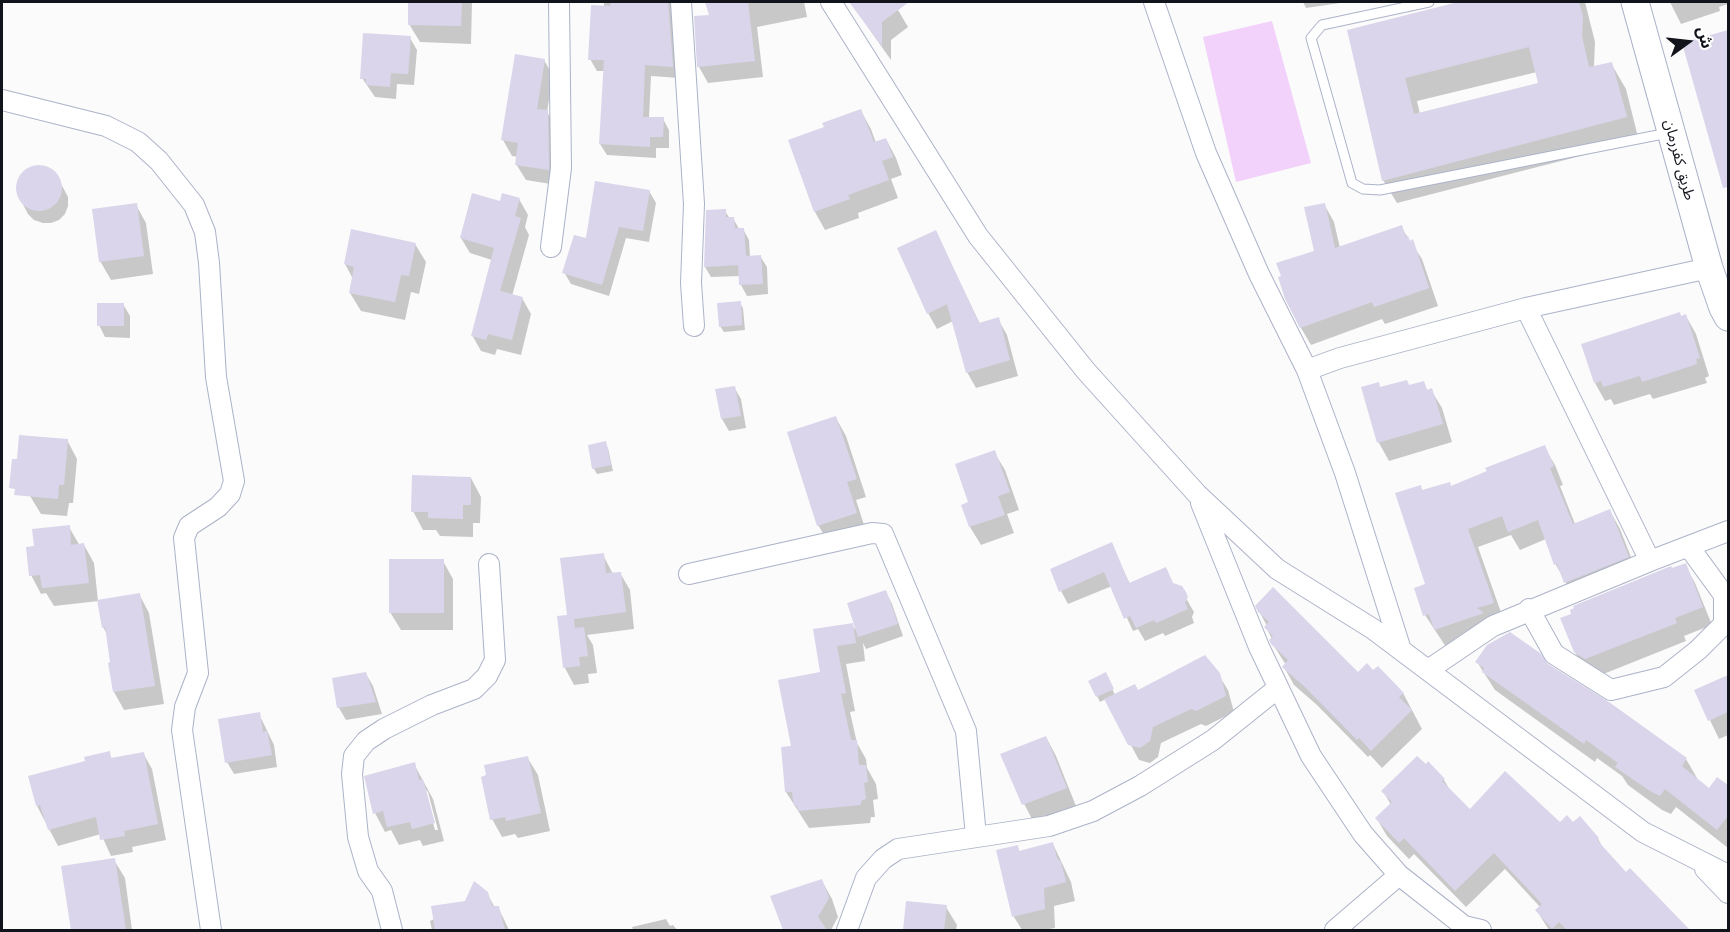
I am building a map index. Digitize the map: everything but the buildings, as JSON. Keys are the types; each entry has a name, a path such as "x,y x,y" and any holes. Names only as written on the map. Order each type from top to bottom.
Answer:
{"main road":[{"name":"طريق كفررمان","path":"1635,2 1671,133 1719,264 1723,308 1728,317"}],"street":[{"path":"551,247 561,168 559,2"},
{"path":"681,2 694,204 691,283 694,326"},
{"path":"831,2 978,236 1086,371 1197,495 1276,569 1373,628 1643,832 1728,875"},
{"path":"1154,2 1206,153 1259,274 1306,370 1345,473 1401,650"},
{"path":"2,100 106,126 138,142 159,161 194,205 205,232 216,377 234,481 230,494 218,507 189,526 184,538 198,673 185,706 182,730 212,930"},
{"path":"1306,370 1340,358 1526,308 1719,264"},
{"path":"1526,308 1650,561"},
{"path":"1197,495 1259,647 1311,756 1363,834 1399,875 1464,926 1481,930"},
{"path":"1428,670 1493,626 1529,609 1728,531"},
{"path":"689,574 872,533 883,534 966,731 976,836"},
{"path":"1529,609 1554,654 1611,690 1664,677 1698,650 1724,624 1724,595 1689,547"},
{"path":"392,930 381,891 368,871 358,837 352,774 354,756 366,741 384,729 432,705 474,689 487,676 495,660 489,564"},
{"path":"847,930 866,878 883,859 898,849 1049,826 1094,811 1140,786 1213,740 1278,688"},
{"path":"1692,856 1728,894"},
{"path":"1335,930 1399,875"}],"lane":[{"path":"1429,2 1322,25 1311,38 1352,183 1363,189 1380,190 1671,133"}],"shaded area":[{"path":"1272,21 1311,163 1236,182 1203,37"}]}
